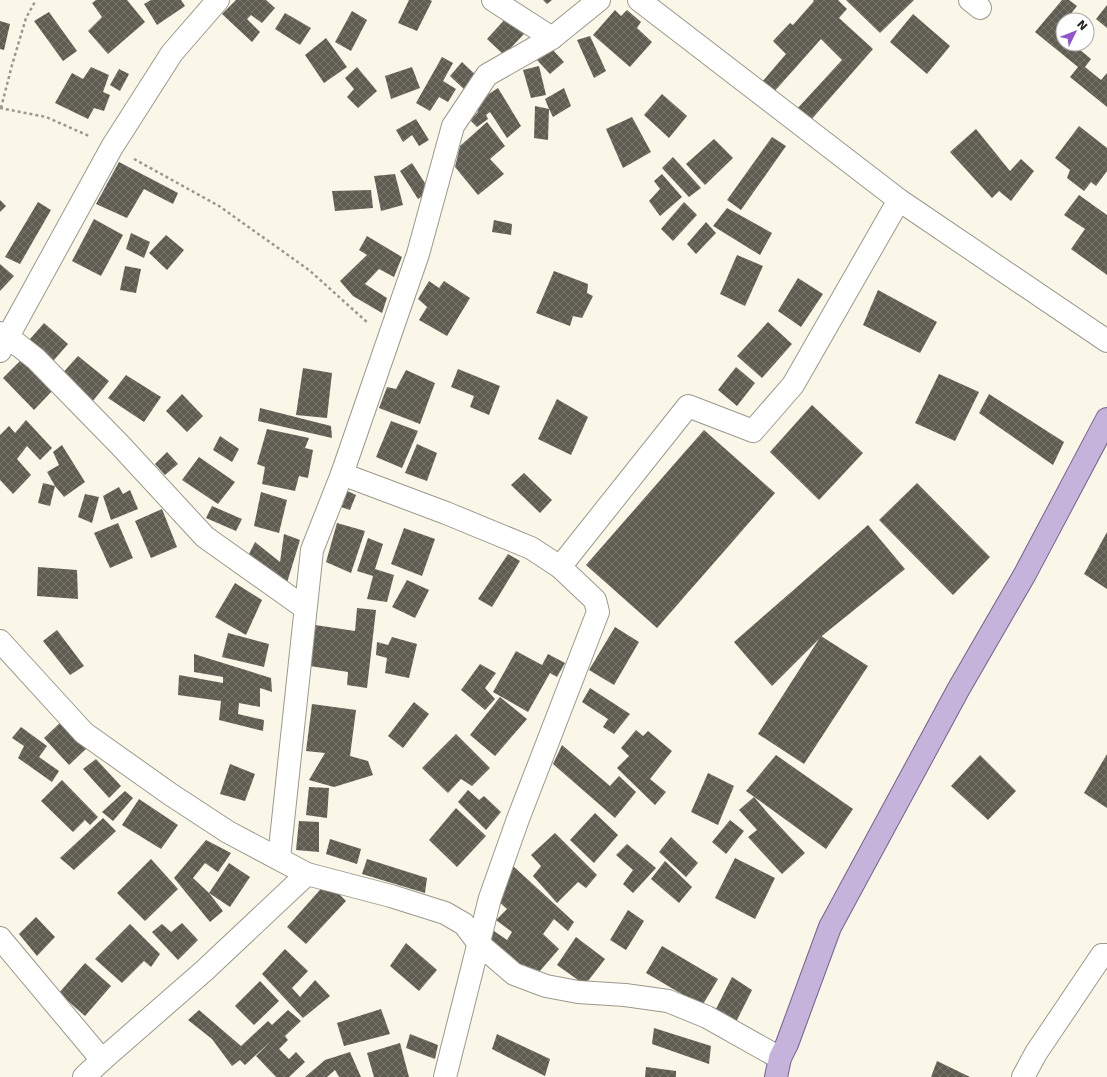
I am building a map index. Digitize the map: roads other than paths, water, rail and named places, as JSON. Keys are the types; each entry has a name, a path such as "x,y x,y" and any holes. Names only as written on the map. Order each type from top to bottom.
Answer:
{"main road":[{"path":"778,1068 830,927 954,697 1025,574 1107,419"}],"street":[{"path":"218,0 172,54 112,147 3,340 36,359 120,445 205,537 305,608"},
{"path":"493,0 552,38"},
{"path":"279,858 312,550 342,474 418,254 453,126 487,75 552,38 599,0"},
{"path":"639,0 900,200 1107,341"},
{"path":"560,567 688,406 753,431 793,385 900,200"},
{"path":"342,474 446,513 531,548 560,567 595,600 598,612 526,798 492,891 445,1077"},
{"path":"0,641 84,733 170,794 221,827 307,874 392,896 445,913 464,924 479,944 514,974 546,986 578,992 625,995 668,1001 707,1017 778,1068"},
{"path":"84,1077 206,970 307,874"},
{"path":"0,938 102,1060"},
{"path":"1023,1077 1036,1053 1102,955 1107,955"}]}
